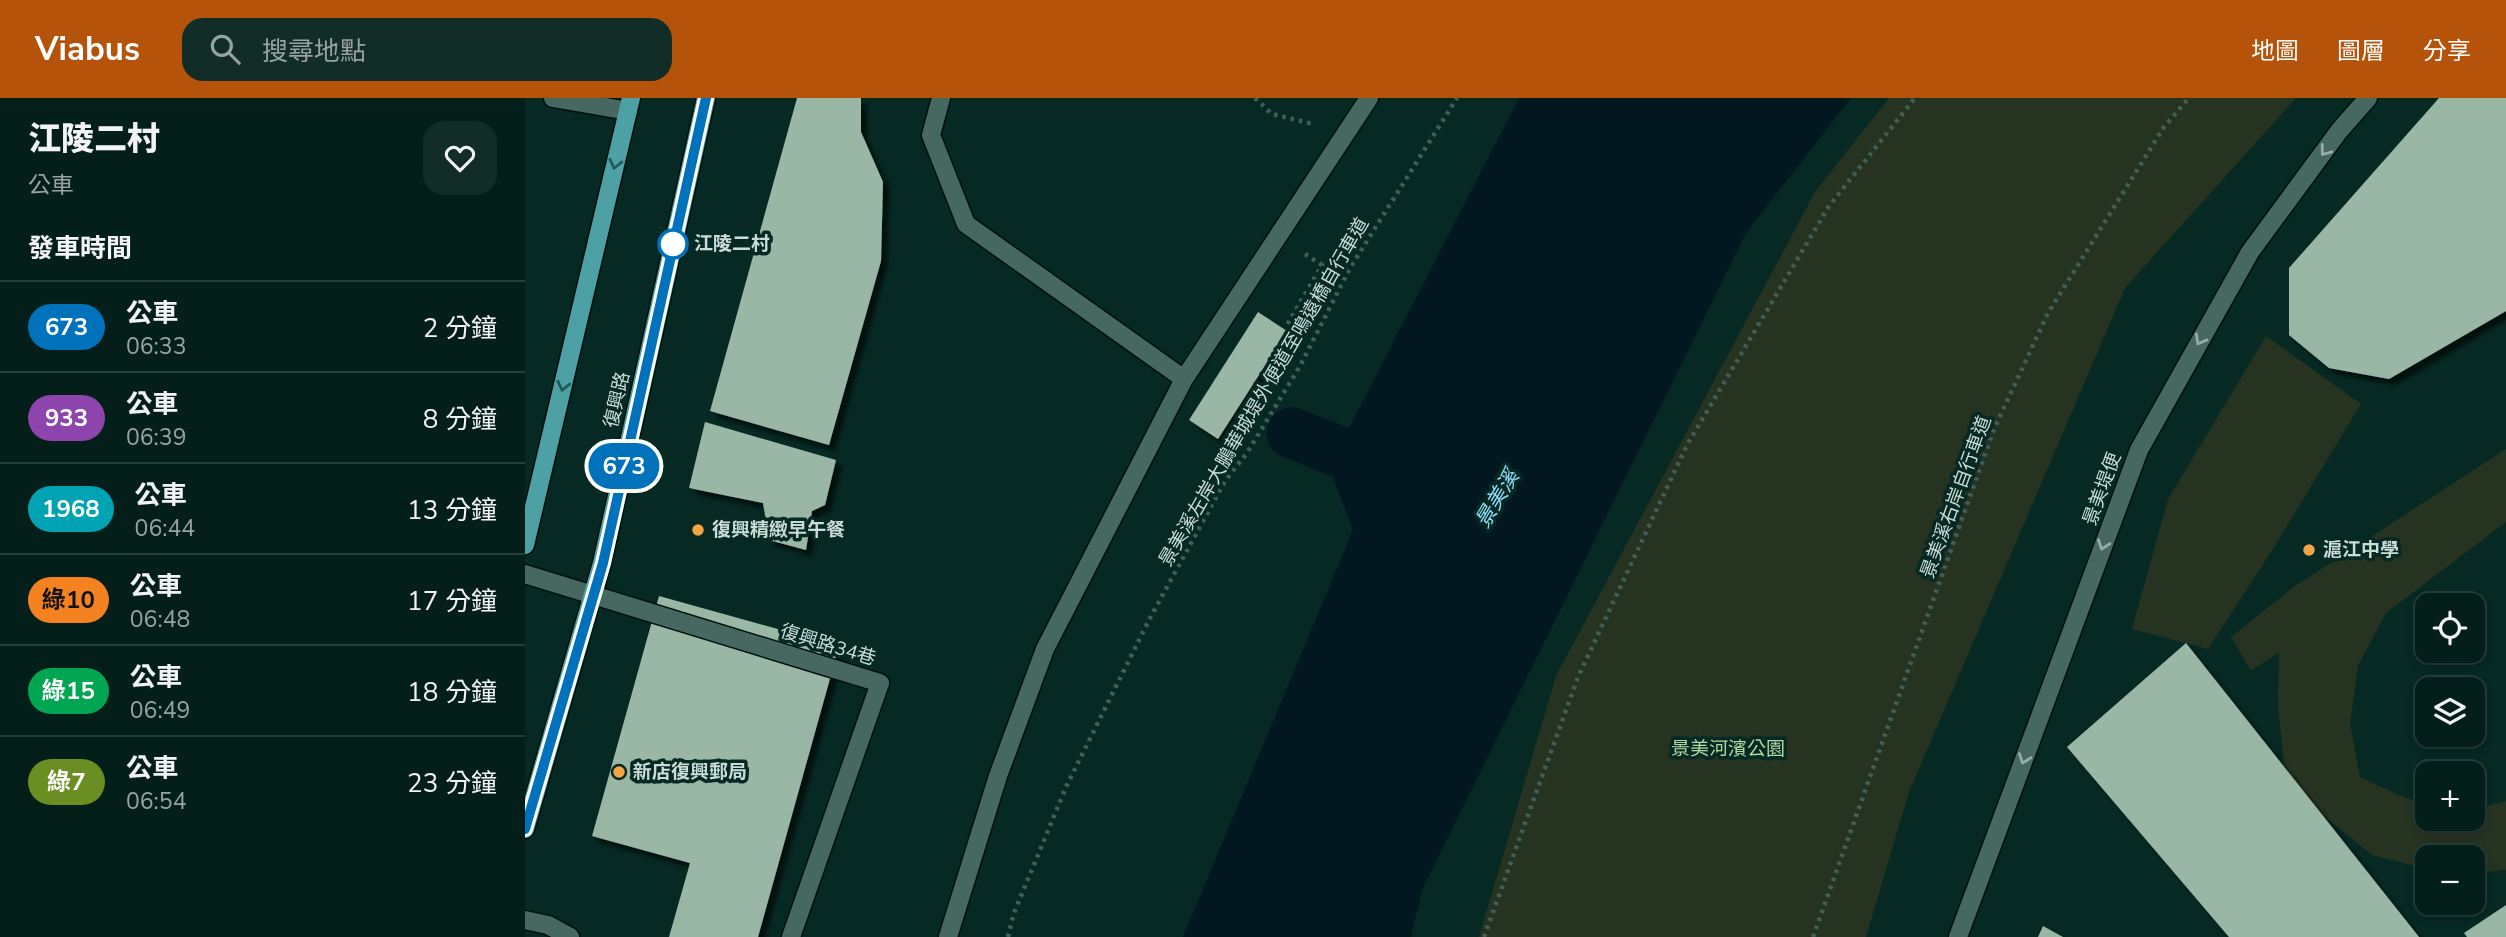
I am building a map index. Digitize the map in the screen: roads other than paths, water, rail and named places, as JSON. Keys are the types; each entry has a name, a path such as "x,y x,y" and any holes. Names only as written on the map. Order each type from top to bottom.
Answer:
{"main road":[{"name":"復興路","path":"525,829 594,595 706,98"},
{"path":"525,545 630,104"}],"street":[{"path":"554,98 630,104"},
{"path":"941,98 931,135 966,224 1184,379"},
{"path":"948,937 998,776 1045,649 1184,379 1369,98"},
{"name":"景美堤便","path":"1958,937 2139,450 2250,252 2339,131 2368,98"},
{"path":"525,574 594,595"},
{"name":"復興路34巷","path":"594,595 880,683 791,937"},
{"path":"525,920 548,925 570,937"}],"water":[{"name":"景美溪","path":"1519,98 1851,98 1746,233 1422,890 1411,937 1183,937 1353,530 1329,467"}],"waterway":[{"path":"1292,433 1403,477"}],"place":[{"name":"江陵二村","path":"673,244"},
{"name":"復興精緻早午餐","path":"698,530"},
{"name":"滬江中學","path":"2309,550"},
{"name":"新店復興郵局","path":"619,772"}],"park label":[{"name":"景美河濱公園","path":"1728,749"}]}
